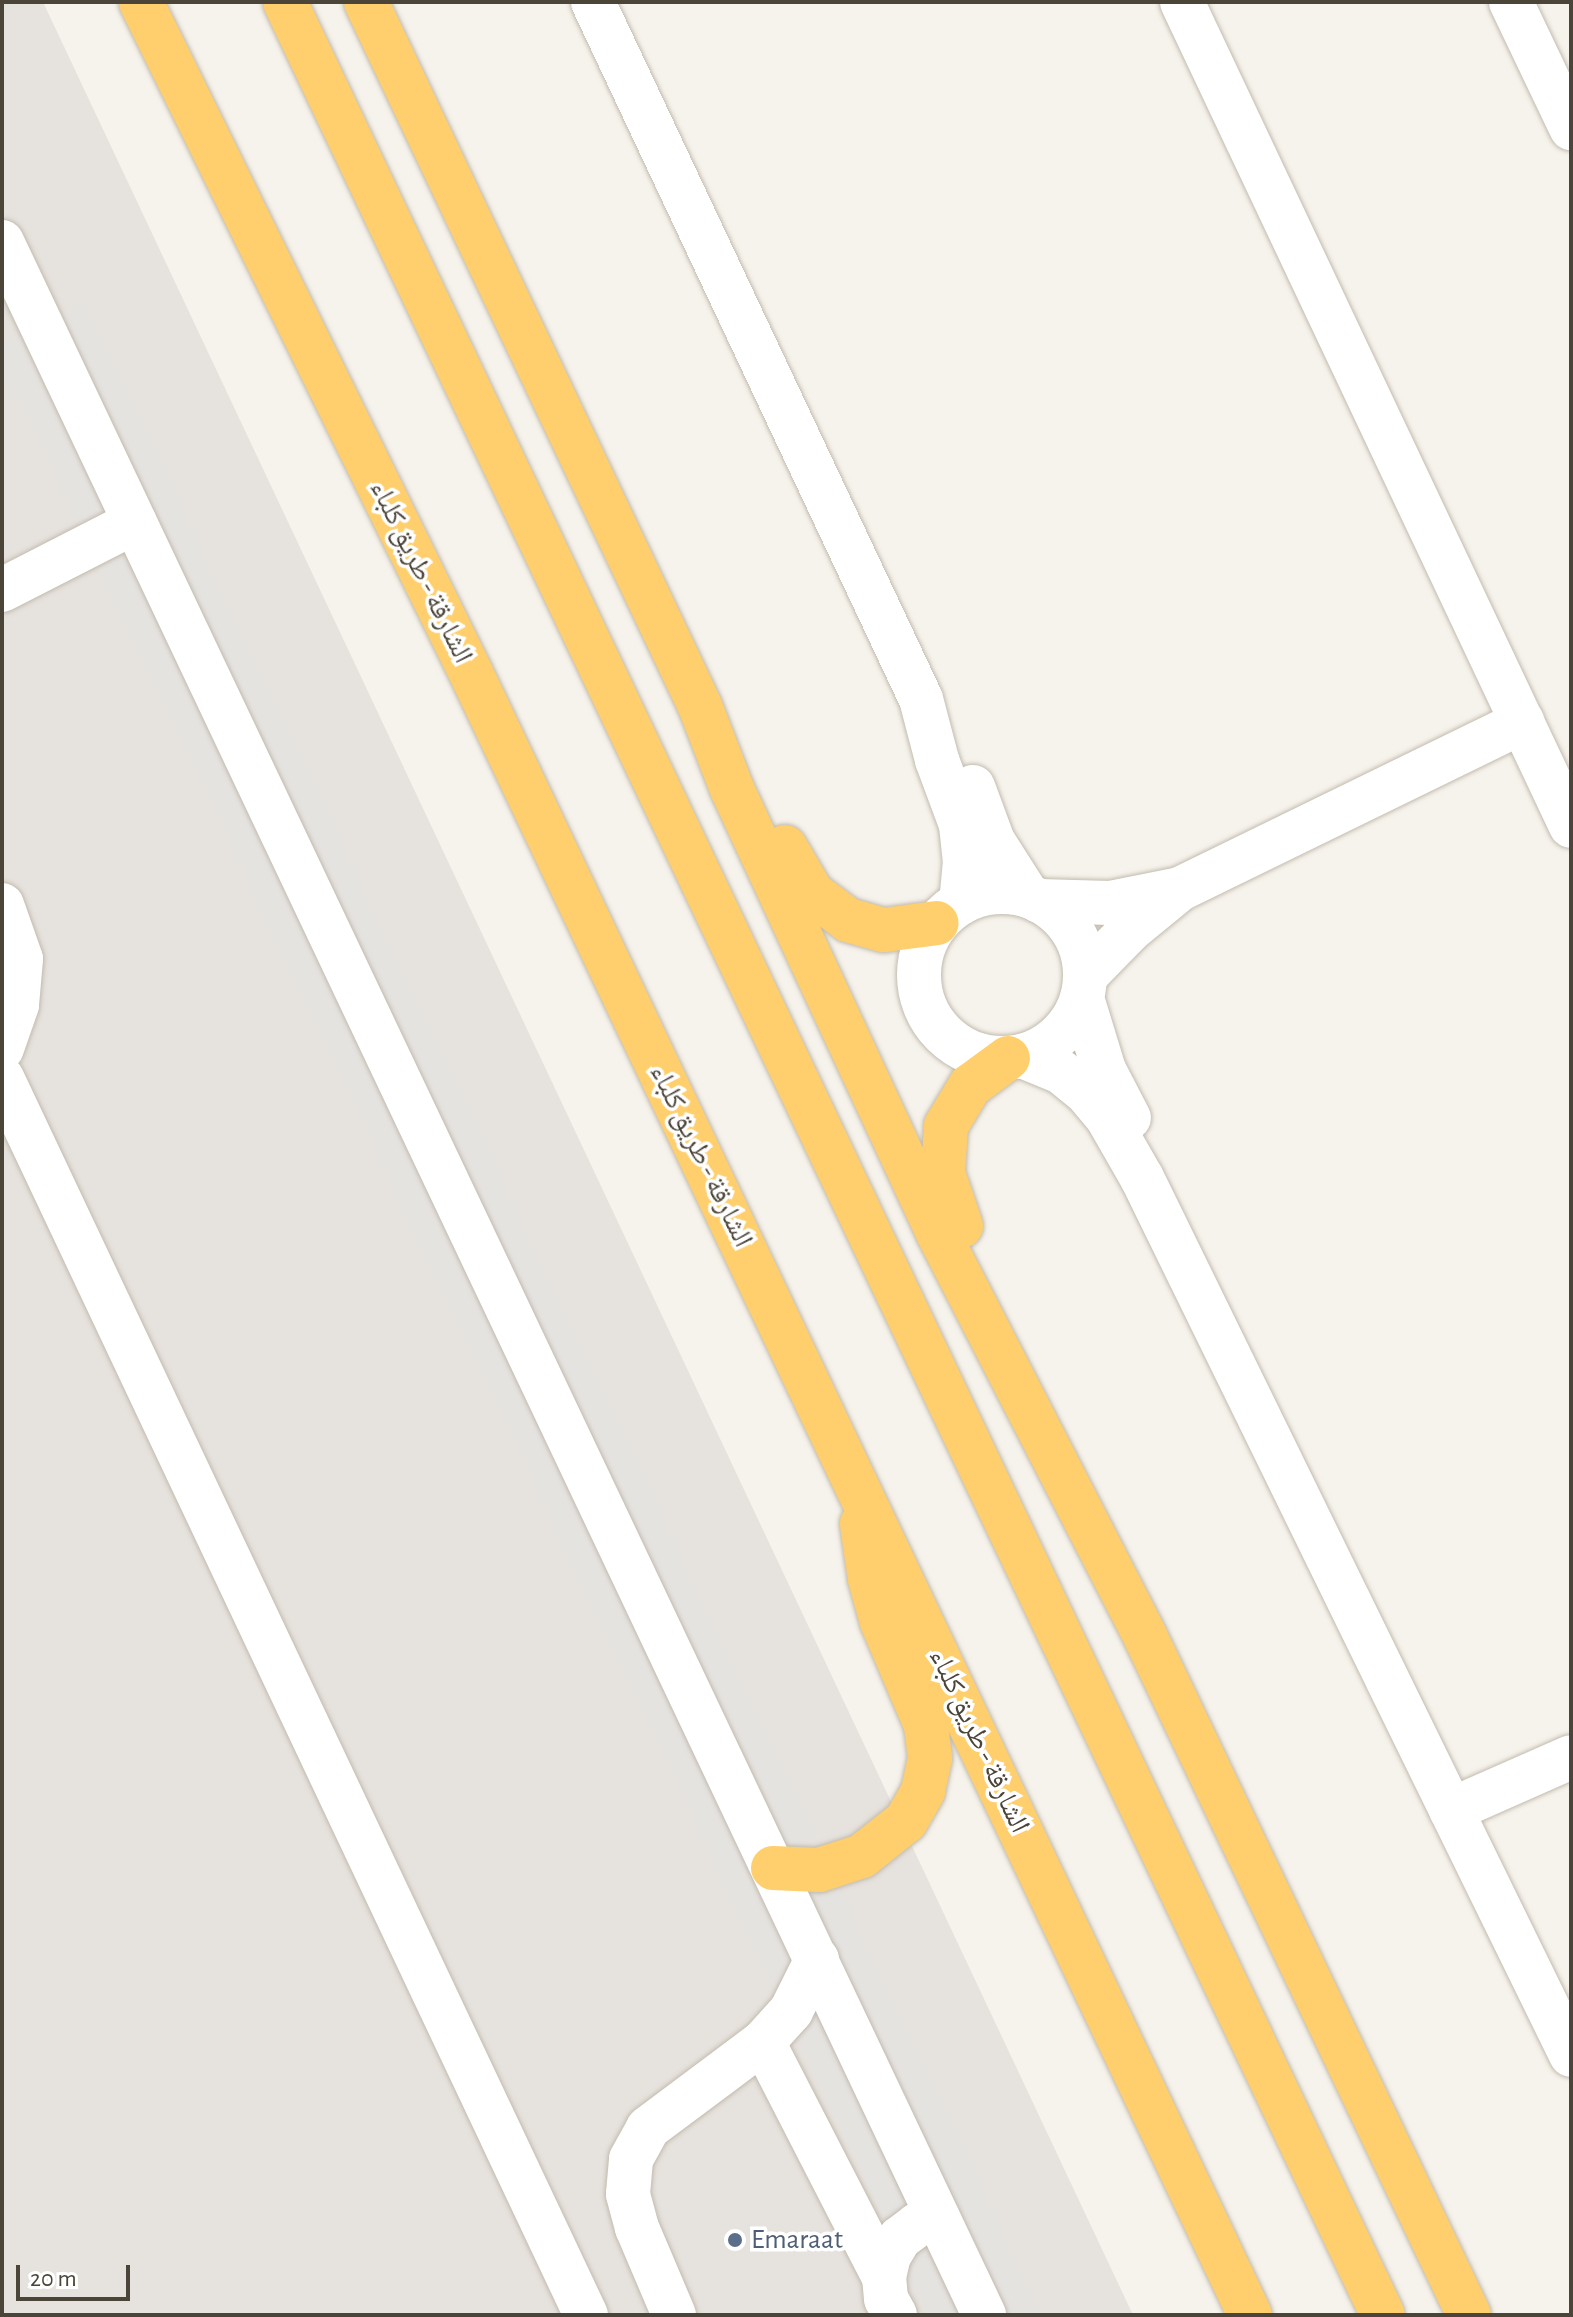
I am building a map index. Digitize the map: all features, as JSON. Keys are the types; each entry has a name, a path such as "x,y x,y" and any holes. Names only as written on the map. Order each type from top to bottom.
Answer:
{"highway":[{"name":"الشارقة - طريق كلباء","path":"141,2 471,673 1250,2315"},
{"path":"285,2 1383,2315"},
{"path":"366,2 700,706 732,789 938,1233 1145,1636 1469,2315"},
{"path":"700,706 739,762 812,893 848,920 867,927 901,930 949,913"},
{"path":"982,1317 979,1273 943,1173 942,1150 956,1105 970,1086 1015,1057"},
{"path":"773,1868 819,1870 862,1856 906,1821 923,1791 930,1758 926,1725 882,1622 862,1535 861,1490"}],"street":[{"path":"593,2 921,699 960,754 986,825 1033,899 1058,914 1073,932 1082,953 1084,987 1104,1070 1139,1141 1142,1178"},
{"path":"1182,2 1571,826"},
{"path":"1511,2 1571,128"},
{"path":"2,242 984,2315"},
{"path":"2,590 135,522"},
{"path":"921,699 937,760 961,825 965,861 949,913 920,961 924,1004 948,1039 987,1057 1015,1057 1061,1072 1086,1092 1107,1117 1142,1178 1571,2055"},
{"path":"1015,1057 1042,1048 1060,1035 1073,1018 1084,987 1130,930 1180,889 1523,722"},
{"path":"949,913 1005,892 1033,899 1110,903 1180,889"},
{"path":"2,905 21,959 17,1005 2,1048"},
{"path":"2,1078 586,2315"},
{"path":"1451,1810 1571,1757"},
{"path":"674,2315 634,2216 628,2194 631,2159 648,2128 763,2042 791,2011 817,1959"},
{"path":"763,2042 889,2296"},
{"path":"889,2296 889,2256 900,2238 917,2225 938,2218"}],"shaded area":[{"path":"2,2 43,2 1133,2315 2,2315"},
{"path":"85,304 1043,2315 929,2315 2,365 2,344"}],"place":[{"name":"Emaraat","path":"735,2240"}]}
